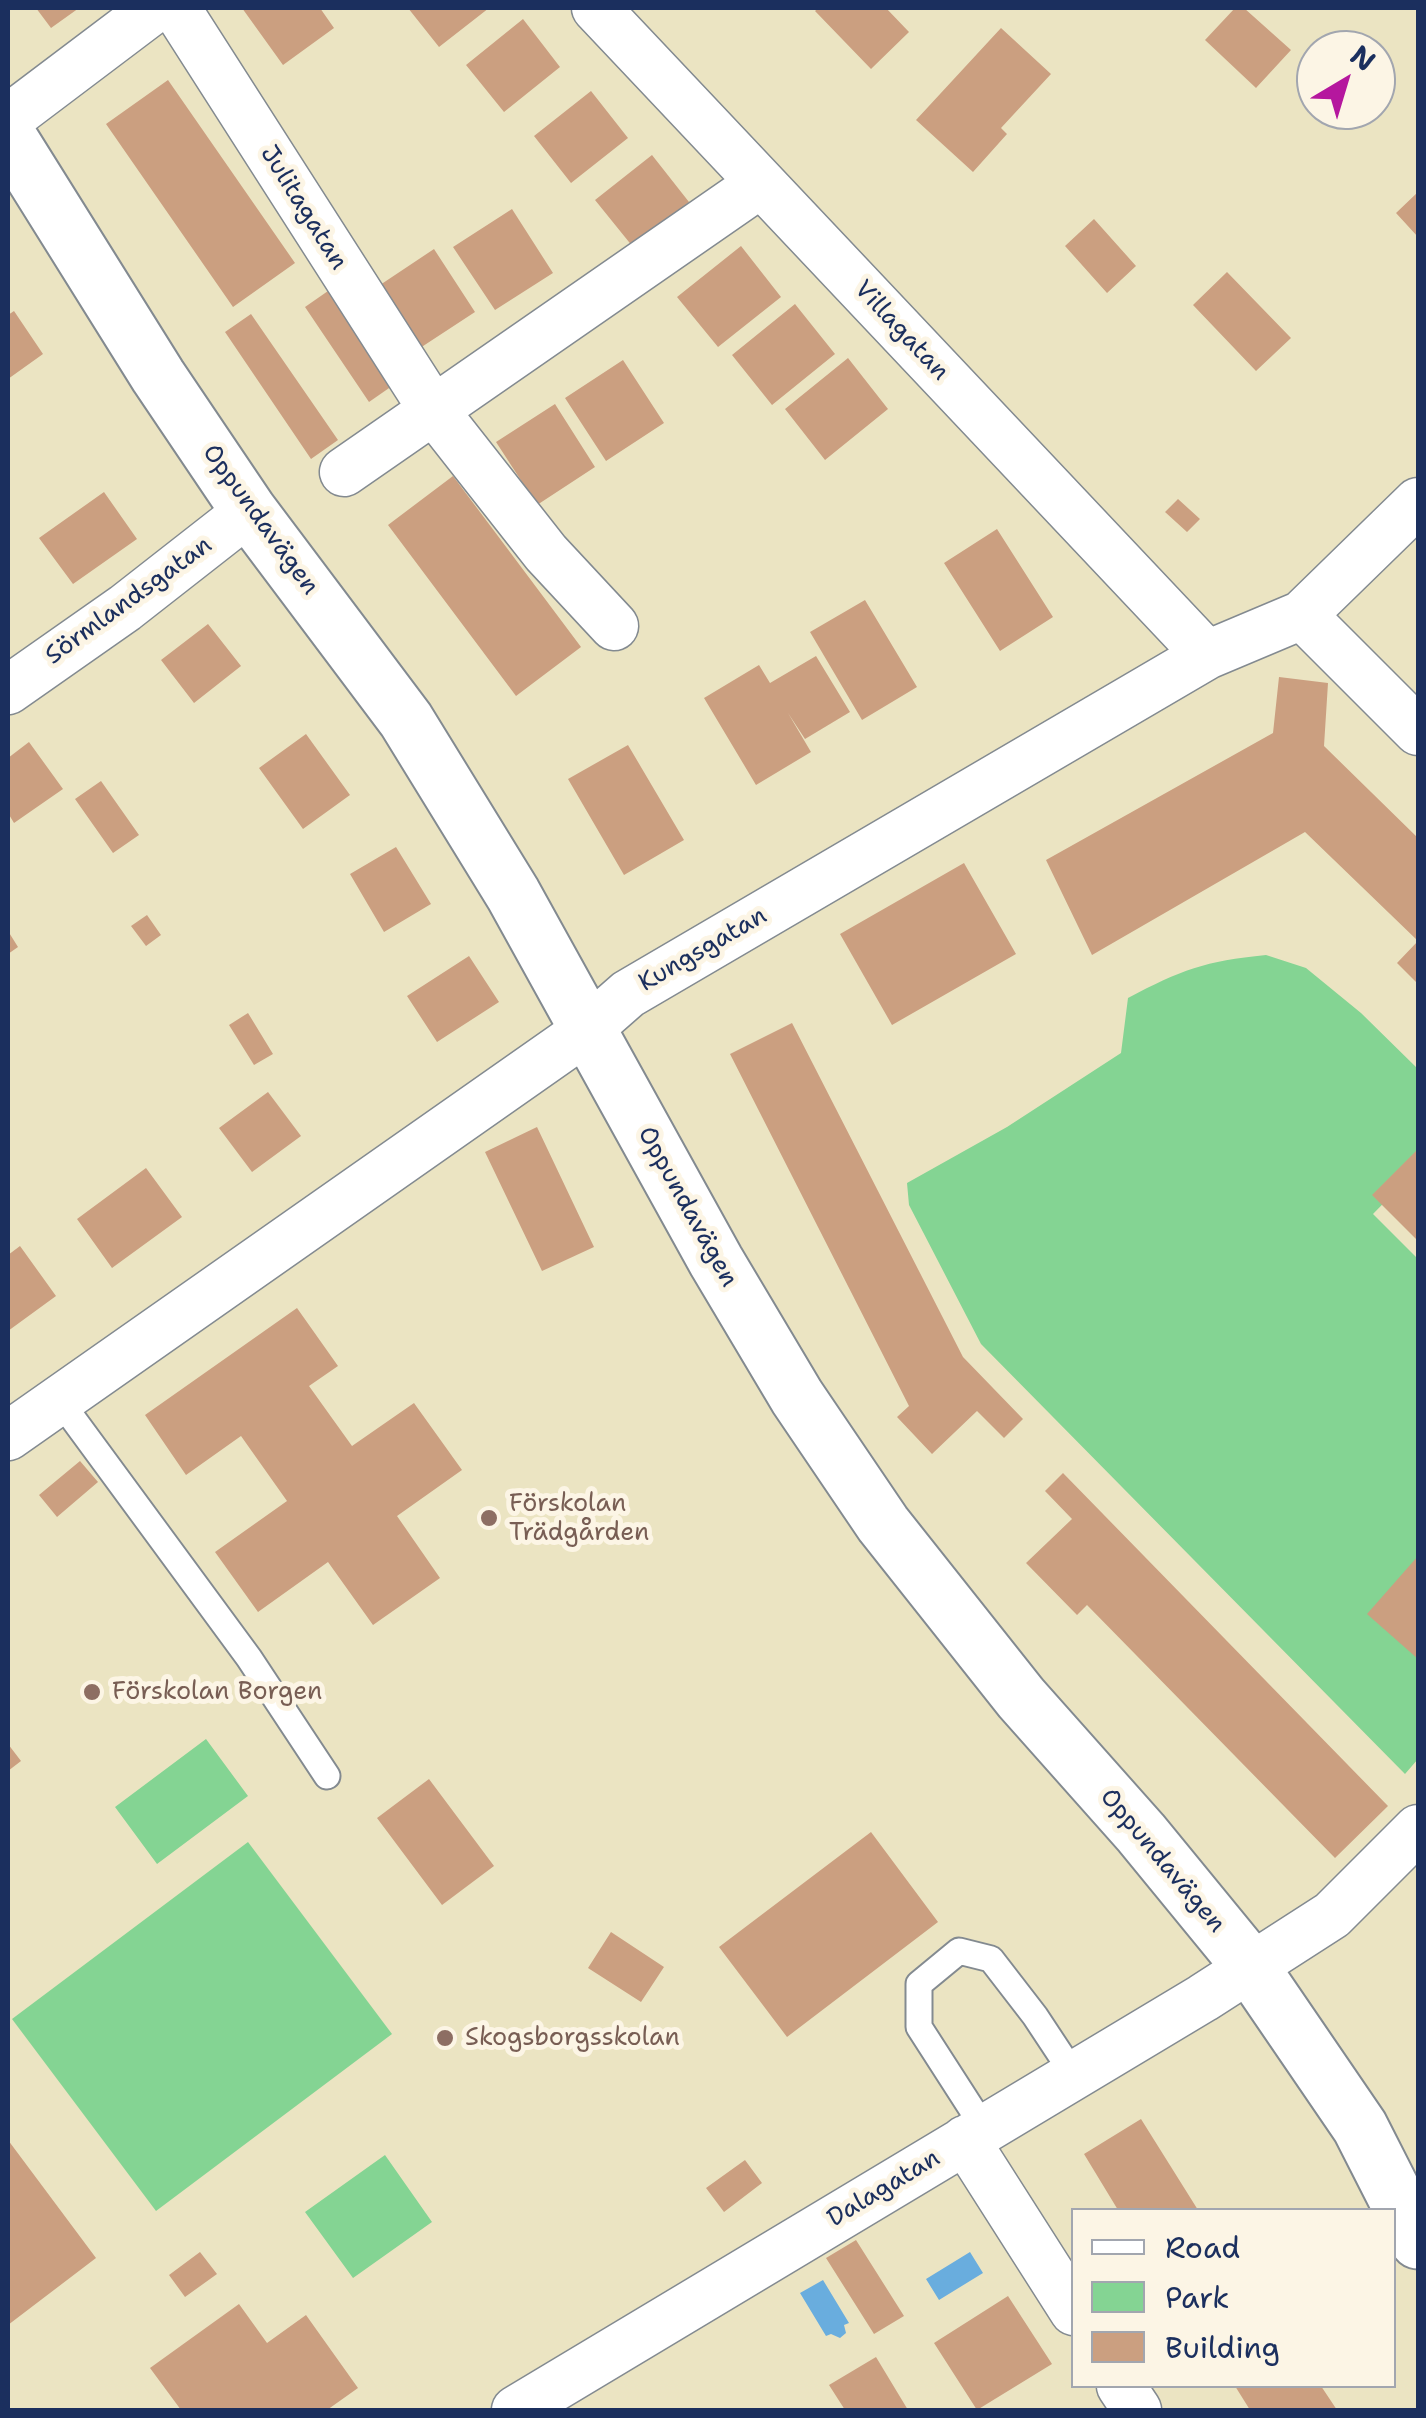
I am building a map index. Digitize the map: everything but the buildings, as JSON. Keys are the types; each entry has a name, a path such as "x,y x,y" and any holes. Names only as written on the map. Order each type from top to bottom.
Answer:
{"main road":[{"name":"Oppundavägen","path":"8,136 158,376 249,511 406,720 513,894 796,1396 883,1524 1020,1698 1141,1832 1250,1966 1360,2127 1418,2241"}],"street":[{"path":"8,118 155,8"},
{"name":"Julitagatan","path":"176,8 432,408 546,553 614,626"},
{"name":"Villagatan","path":"596,8 1206,655"},
{"path":"344,472 761,183"},
{"name":"Kungsgatan","path":"8,1436 587,1030 628,994 1206,655 1302,614 1418,502"},
{"name":"Sörmlandsgatan","path":"8,690 125,608 249,511"},
{"path":"1302,614 1418,731"},
{"name":"Dalagatan","path":"516,2410 1203,1998 1332,1915 1418,1829"},
{"path":"974,2134 1071,2306"},
{"path":"1122,2388 1137,2410"}],"lane":[{"path":"60,1401 248,1658 327,1776"},
{"path":"974,2134 919,2027 919,1984 958,1951 990,1959 1035,2016 1074,2075"}],"green space":[{"path":"1266,955 1306,968 1361,1013 1418,1069 1418,1168 1373,1214 1418,1259 1418,1759 1405,1774 981,1344 909,1205 907,1183 1007,1127 1121,1053 1128,998 1194,968"},
{"path":"206,1739 248,1796 157,1864 115,1807"},
{"path":"248,1842 392,2034 156,2211 12,2019"},
{"path":"385,2155 432,2222 353,2278 305,2212"}],"water":[{"path":"970,2252 983,2273 939,2300 926,2279"},
{"path":"823,2280 849,2323 844,2325 846,2333 840,2338 826,2336 800,2293"}],"place":[{"name":"Förskolan Trädgården","path":"489,1518"},
{"name":"Förskolan Borgen","path":"92,1692"},
{"name":"Skogsborgsskolan","path":"445,2038"}]}
